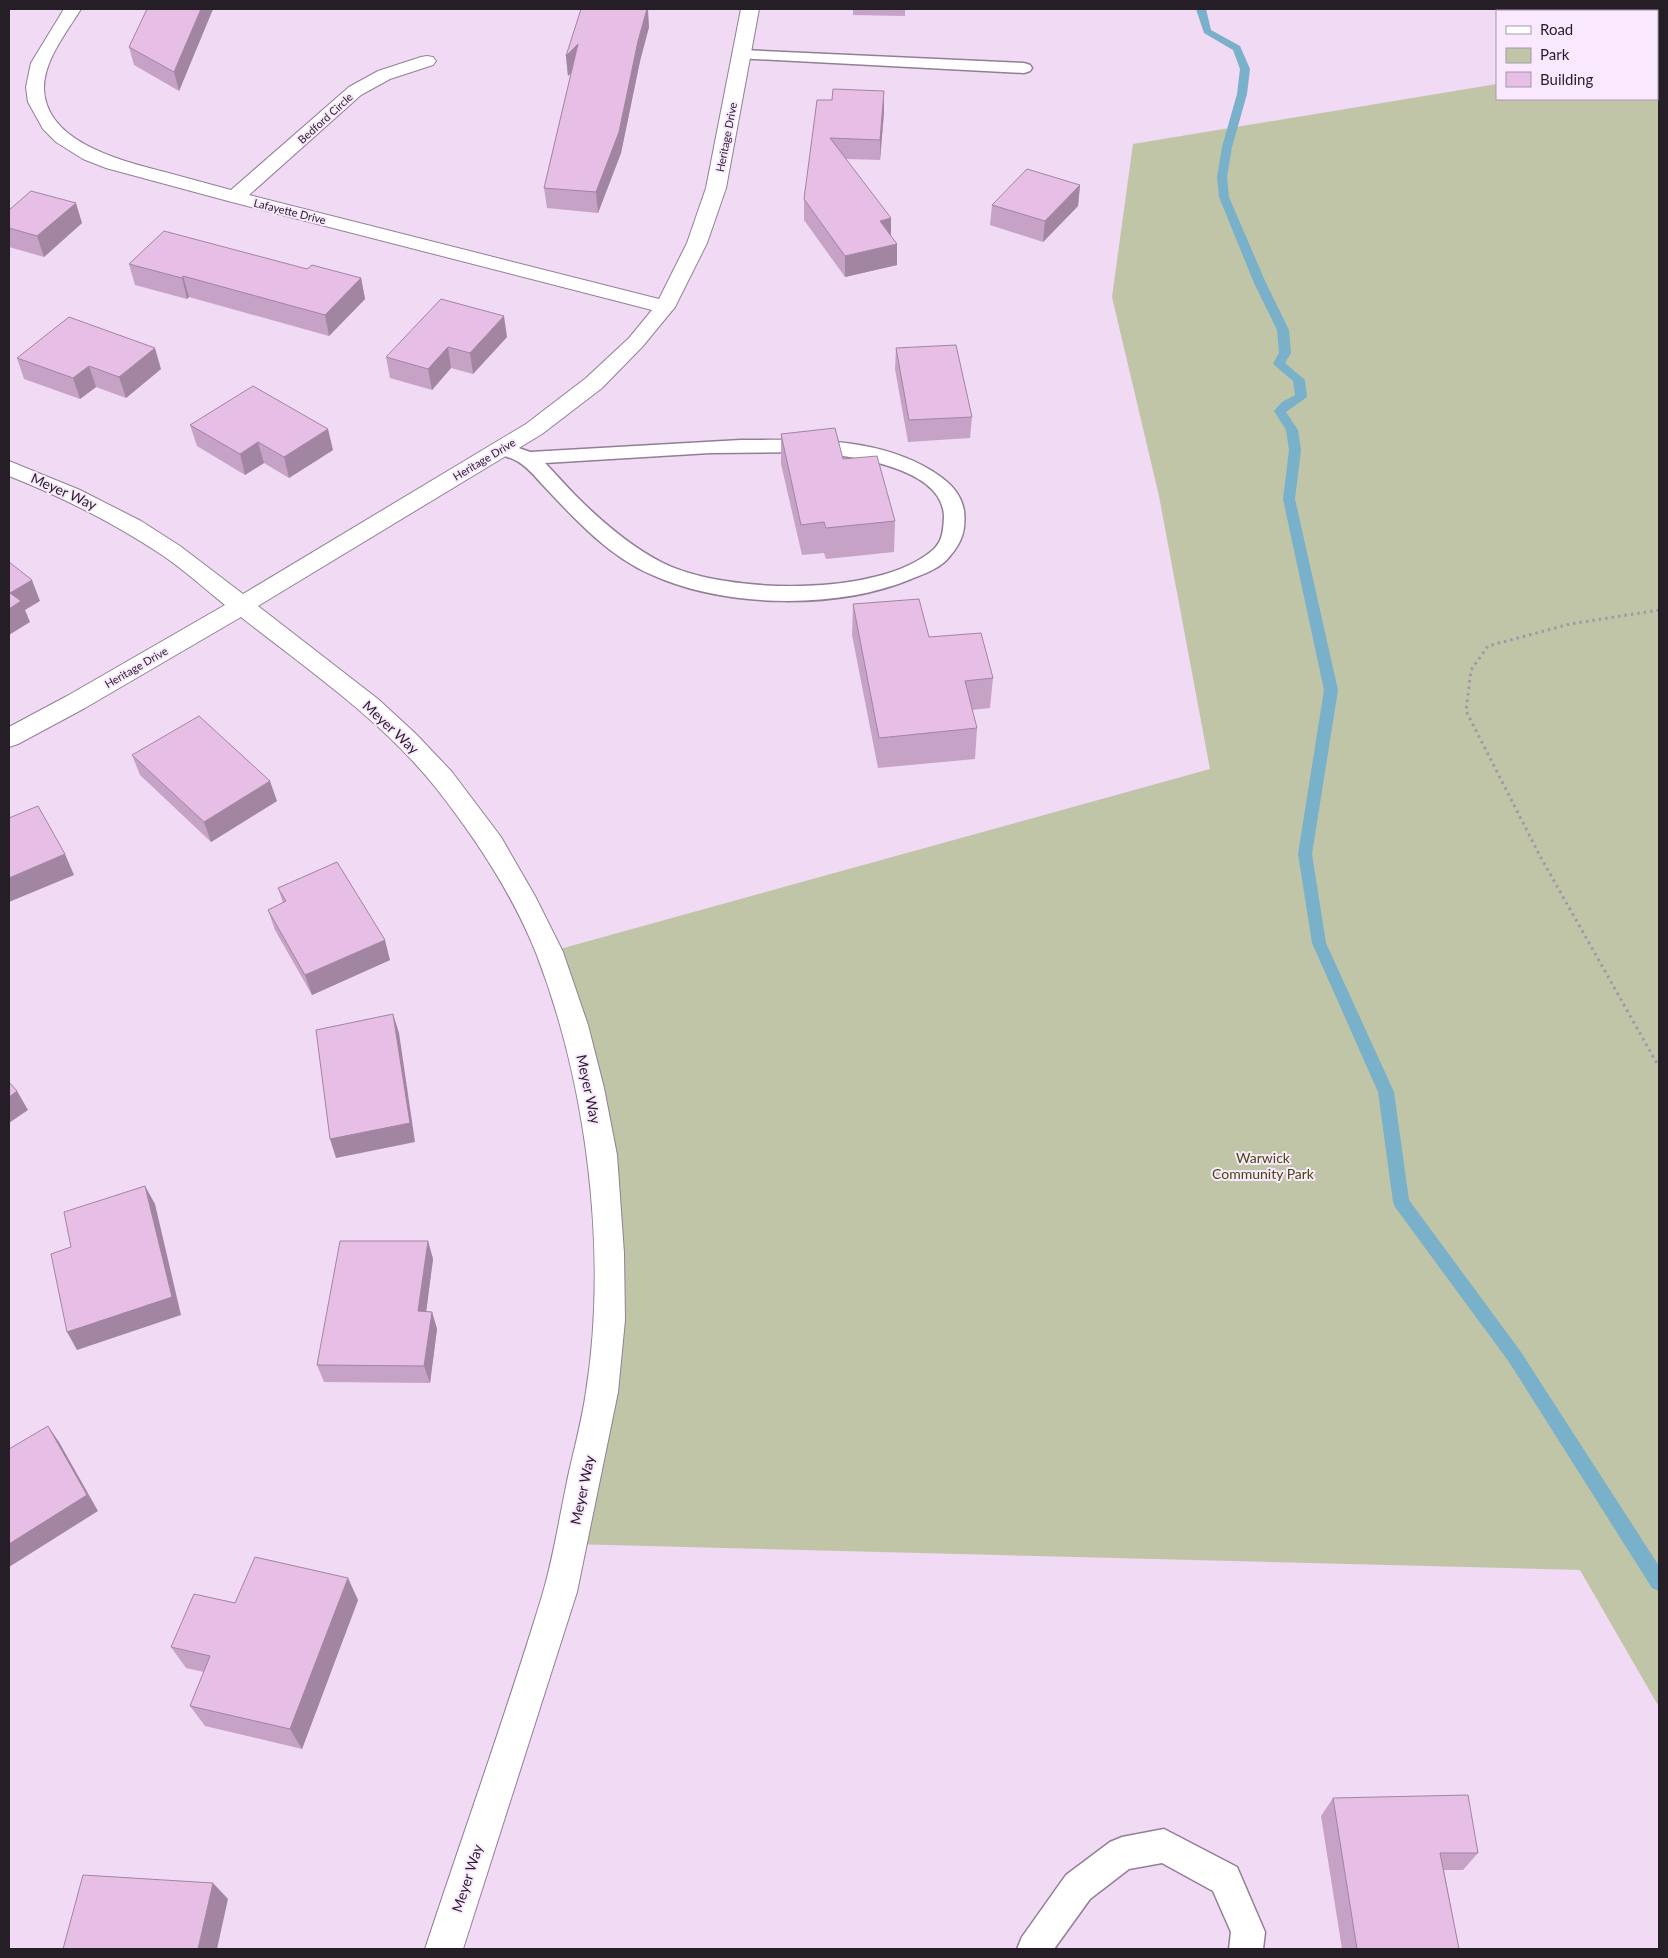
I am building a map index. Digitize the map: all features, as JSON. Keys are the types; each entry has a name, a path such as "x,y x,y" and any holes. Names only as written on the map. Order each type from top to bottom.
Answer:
{"street":[{"name":"Lafayette Drive","path":"72,9 40,63 35,87 38,102 50,125 63,138 90,155 113,164 236,197 665,307"},
{"name":"Heritage Drive","path":"9,738 76,702 243,605 534,429 594,383 636,342 665,307 697,244 716,188 750,9"},
{"name":"Bedford Circle","path":"236,197 355,91 384,75 427,60"},
{"name":"Meyer Way","path":"9,468 49,483 98,506 172,550 369,704 408,740 444,779 492,844 522,896 555,971 574,1026 584,1061 602,1155 609,1263 608,1320 602,1392 560,1592 444,1949"}],"lane":[{"path":"742,55 1024,68"},
{"path":"502,448 528,458 571,503 621,548 647,565 700,583 738,589 797,593 846,588 883,581 912,572 936,558 953,542 956,520 950,498 936,483 889,459 850,450 800,446 738,445 660,448 528,458"},
{"path":"1034,1949 1078,1887 1122,1854 1164,1846 1225,1879 1248,1932 1246,1949"}],"path":[{"path":"1659,610 1570,624 1488,646 1471,670 1466,711 1540,856 1659,1067"}],"green space":[{"name":"Warwick Community Park","path":"1658,58 1659,1707 1580,1570 570,1544 602,1392 602,1155 549,952 1210,769 1159,496 1112,297 1133,144 1496,84 1496,100 1658,100"}],"building":[{"path":"147,9 201,9 174,72 129,47"},
{"path":"581,9 647,9 638,41 619,132 596,192 544,188 578,44 566,56"},
{"path":"833,89 884,91 880,140 830,138 891,218 880,221 897,244 845,256 804,199 817,100 832,100"},
{"path":"1027,169 1080,185 1045,221 992,205"},
{"path":"31,191 76,203 37,236 9,228 9,210"},
{"path":"164,231 307,269 312,265 361,278 325,315 183,276 182,278 129,264"},
{"path":"441,299 504,316 470,353 448,347 428,369 386,357"},
{"path":"69,317 155,348 119,377 89,366 73,378 17,358"},
{"path":"956,345 972,417 909,420 896,348"},
{"path":"253,386 328,429 284,457 258,442 240,454 190,425"},
{"path":"835,428 843,459 877,456 895,521 826,528 824,522 801,525 781,434"},
{"path":"9,562 32,580 10,593 21,601 9,609"},
{"path":"919,599 929,637 981,633 993,678 965,681 977,728 879,738 853,604"},
{"path":"199,716 270,781 204,822 132,755"},
{"path":"38,806 65,854 9,878 9,818"},
{"path":"337,862 385,940 305,975 268,910 286,901 278,888"},
{"path":"393,1014 410,1123 330,1139 316,1030"},
{"path":"9,1082 17,1091 9,1097"},
{"path":"145,1186 172,1297 67,1332 51,1254 71,1247 64,1212"},
{"path":"340,1241 428,1241 418,1311 432,1312 424,1366 317,1365"},
{"path":"48,1426 87,1495 9,1544 9,1449"},
{"path":"255,1557 348,1578 290,1729 190,1706 210,1656 171,1647 194,1594 235,1603"},
{"path":"1468,1795 1478,1853 1440,1853 1459,1949 1357,1949 1333,1798"},
{"path":"83,1875 213,1883 198,1949 63,1949"}],"waterway":[{"path":"1201,9 1207,31 1237,48 1245,69 1242,94 1227,147 1222,177 1224,197 1260,283 1283,330 1285,353 1279,364 1299,380 1301,397 1286,405 1280,411 1282,417 1292,430 1295,450 1289,499 1331,690 1305,854 1319,943 1386,1092 1401,1202 1515,1357 1659,1582"}]}
